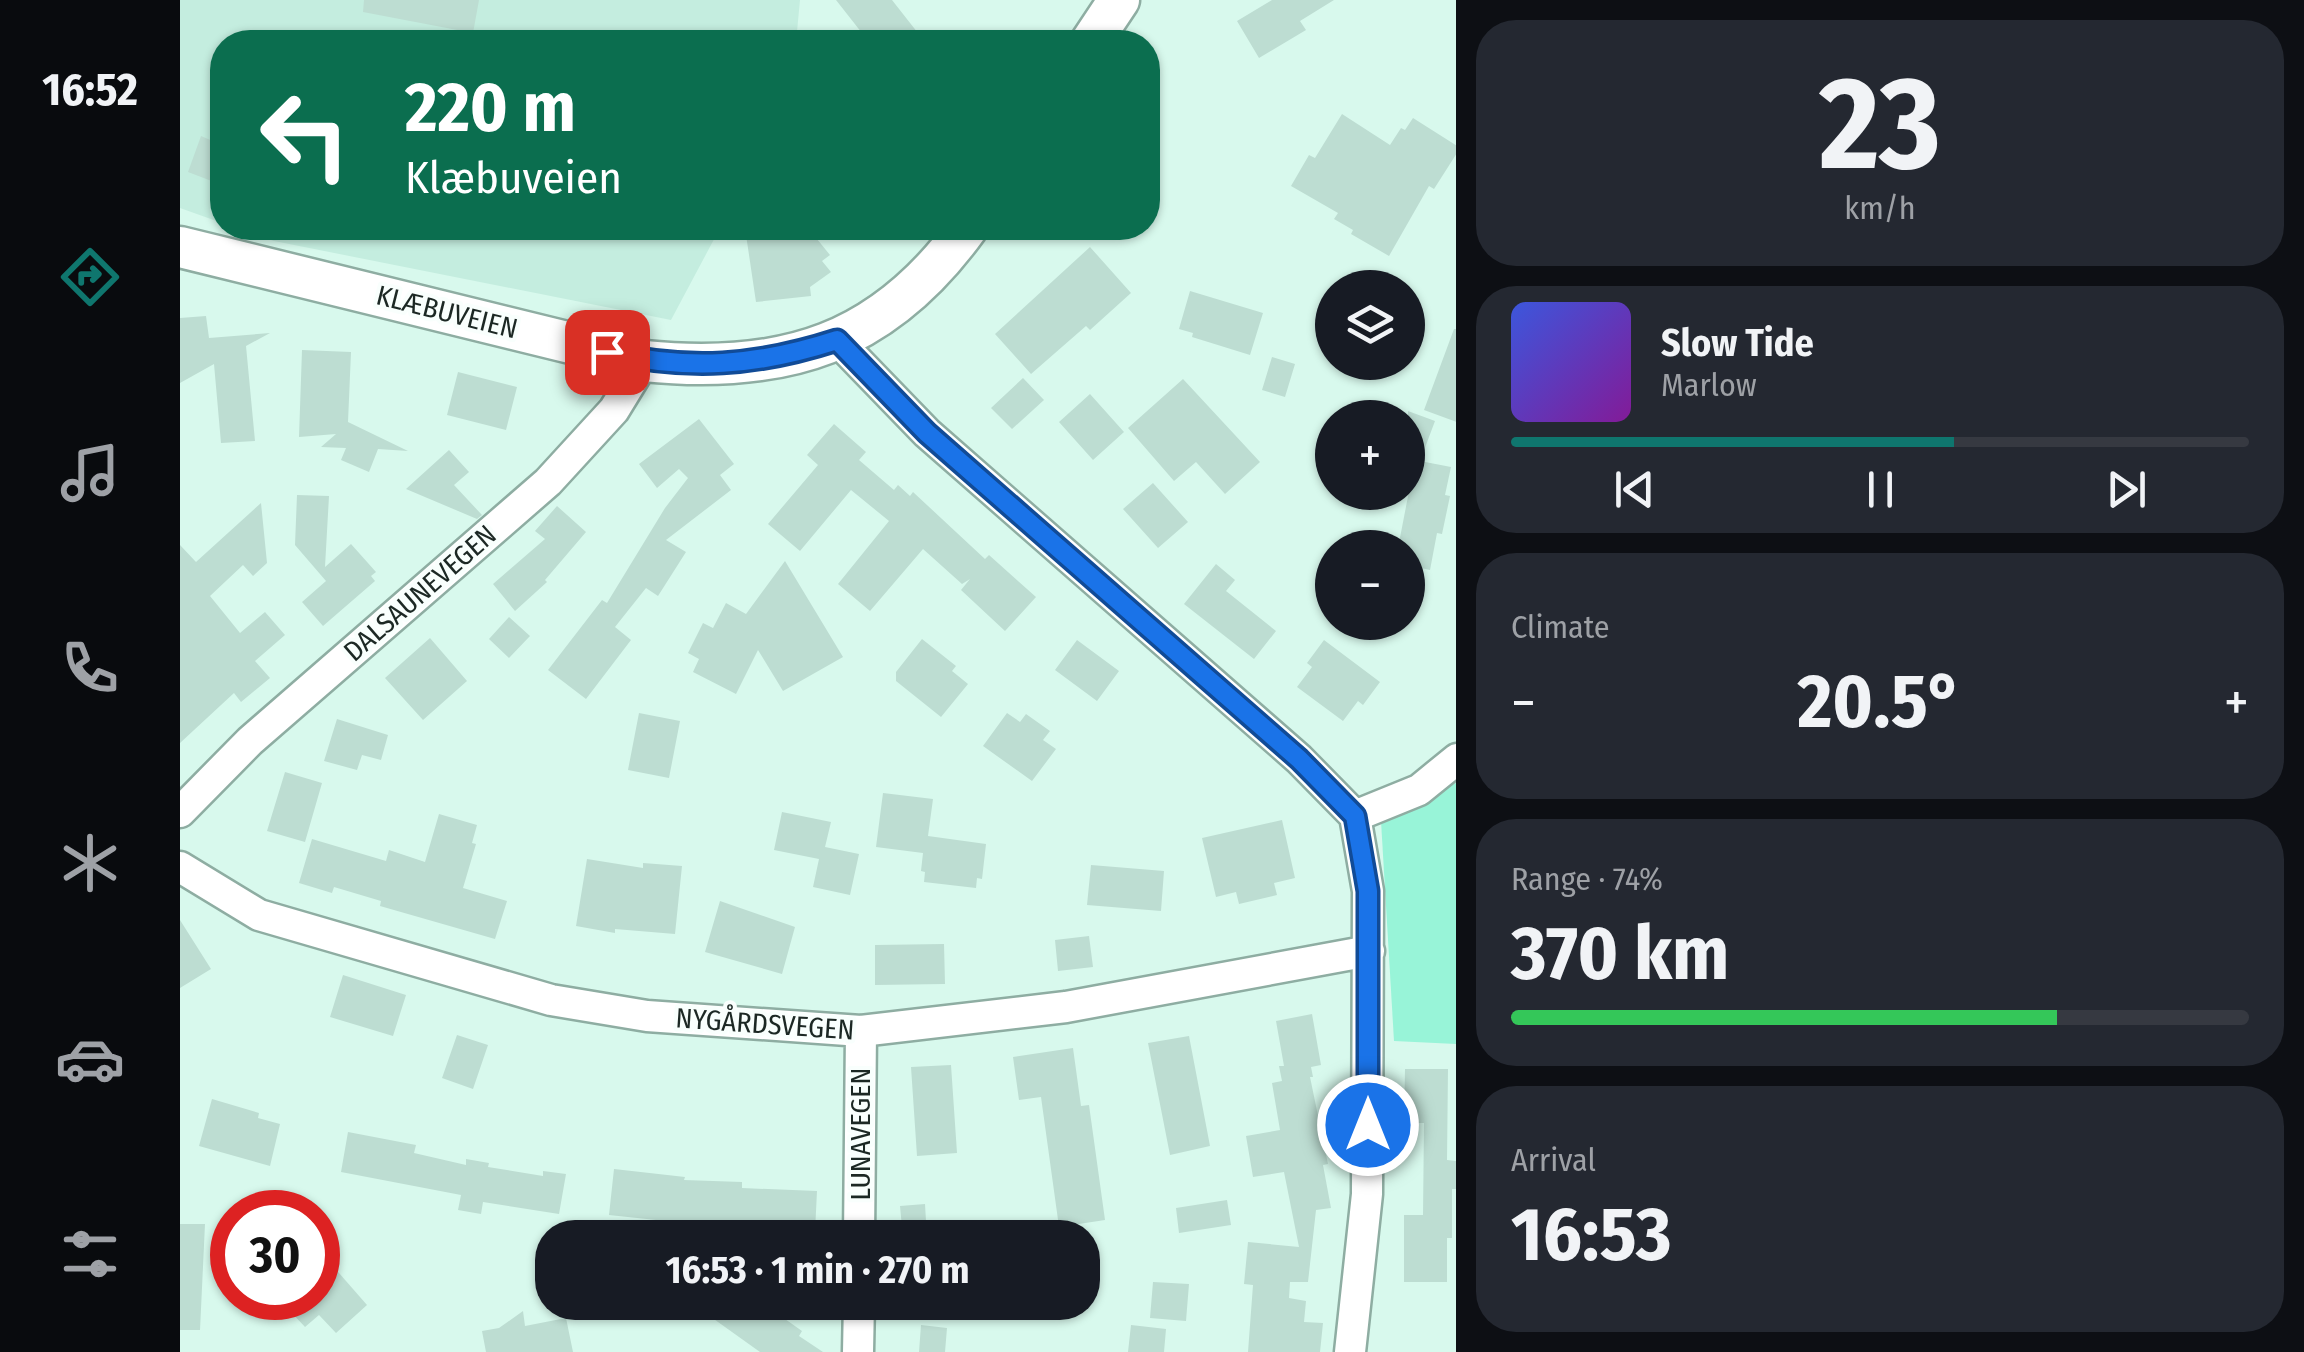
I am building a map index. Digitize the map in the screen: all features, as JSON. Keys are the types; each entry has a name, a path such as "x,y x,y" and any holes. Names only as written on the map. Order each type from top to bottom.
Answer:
{"street":[{"path":"1100,30 1119,0"},
{"name":"KLÆBUVEIEN","path":"180,247 644,360 694,366 728,364 837,340 887,313 931,275 959,240"},
{"path":"837,340 927,433 1299,759 1355,816 1368,891 1367,1194 1350,1352"},
{"name":"DALSAUNEVEGEN","path":"180,812 250,741 548,482 614,410 644,360"},
{"path":"1355,816 1419,790 1455,765"},
{"name":"NYGÅRDSVEGEN","path":"180,868 258,914 551,1000 647,1016 861,1032 1066,1007 1369,951"},
{"name":"LUNAVEGEN","path":"860,1220 861,1032"},
{"path":"858,1352 859,1320"}],"shaded area":[{"path":"180,0 800,0 797,30 210,30 210,219 180,208"},
{"path":"271,240 714,240 671,320"}],"green space":[{"path":"1456,783 1456,1044 1394,1041 1381,821"}],"building":[{"path":"364,0 479,0 474,30 363,12"},
{"path":"836,0 892,0 916,30 860,30"},
{"path":"1272,0 1334,0 1300,21 1306,30 1259,58 1237,21"},
{"path":"1342,114 1390,145 1413,118 1456,145 1456,155 1434,189 1429,186 1389,256 1351,234 1353,230 1334,219 1338,213 1291,186 1309,155 1315,158"},
{"path":"201,136 210,140 210,180 188,172"},
{"path":"747,240 818,240 830,255 822,261 831,272 810,287 811,296 756,302"},
{"path":"1090,247 1131,293 1031,374 995,334"},
{"path":"1190,291 1263,313 1250,355 1192,337 1193,333 1179,329"},
{"path":"206,316 209,338 270,333 246,346 255,441 221,443 214,364 180,383 180,318"},
{"path":"1454,329 1456,329 1456,422 1425,410"},
{"path":"302,350 351,352 348,422 408,451 378,449 369,472 341,460 346,448 321,447 336,434 299,437"},
{"path":"1272,357 1295,364 1285,397 1262,390"},
{"path":"458,372 517,387 506,430 447,415"},
{"path":"1023,378 1044,400 1012,429 991,408"},
{"path":"1183,379 1260,462 1225,494 1196,462 1174,481 1128,428"},
{"path":"1090,394 1124,432 1093,460 1059,422"},
{"path":"1425,417 1435,421 1425,448"},
{"path":"699,419 734,464 720,475 731,490 666,540 686,552 658,596 646,588 615,627 631,640 586,699 548,670 602,600 607,603 688,478 679,469 657,488 639,464"},
{"path":"834,424 866,452 859,460 894,490 898,485 910,496 913,492 985,559 989,555 1036,597 1005,631 961,590 970,579 962,584 923,549 870,611 838,584 889,521 851,490 800,551 768,524 818,465 807,455"},
{"path":"449,450 469,472 454,485 482,515 477,519 406,489"},
{"path":"1425,462 1451,467 1445,495 1450,496 1430,570 1425,569 1425,530 1401,530 1405,510 1425,510"},
{"path":"1153,483 1188,522 1158,548 1123,509"},
{"path":"297,495 329,496 325,567 351,544 376,572 371,576 375,581 323,626 302,602 326,581 295,545"},
{"path":"261,503 267,563 253,576 243,565 210,596 240,633 265,612 285,635 255,661 270,678 241,702 234,693 180,743 180,545 196,562"},
{"path":"557,506 586,532 547,582 515,611 493,584 545,539 535,531"},
{"path":"785,561 843,657 783,691 758,650 736,694 693,672 699,659 688,653 703,623 713,628 726,603 746,614"},
{"path":"1216,564 1235,580 1226,591 1276,631 1254,659 1184,604"},
{"path":"509,617 530,636 509,658 489,639"},
{"path":"430,638 467,681 423,720 385,678"},
{"path":"922,639 956,666 952,671 968,684 941,717 896,681 896,672"},
{"path":"1077,640 1119,671 1097,701 1055,670"},
{"path":"1324,640 1380,682 1363,705 1358,701 1343,721 1297,687 1312,667 1307,663"},
{"path":"639,713 680,721 669,778 628,770"},
{"path":"1007,713 1020,722 1026,714 1050,731 1043,740 1056,749 1032,781 983,746"},
{"path":"337,719 388,735 381,760 362,755 357,770 324,761"},
{"path":"285,772 322,783 305,842 267,831"},
{"path":"883,793 933,799 928,836 986,844 982,879 977,878 976,888 924,882 923,853 876,847"},
{"path":"782,812 831,822 825,847 859,854 850,895 813,887 819,859 774,850"},
{"path":"439,814 477,825 472,843 476,844 463,888 507,901 495,939 380,906 381,901 334,887 332,893 299,883 312,839 386,861 389,850 425,862"},
{"path":"1282,820 1295,878 1274,883 1277,895 1239,904 1236,892 1216,897 1202,838"},
{"path":"587,859 643,868 643,863 682,866 675,934 615,929 615,933 576,926"},
{"path":"1091,865 1164,871 1161,911 1087,905"},
{"path":"720,901 795,927 782,974 705,952"},
{"path":"180,920 211,969 180,988"},
{"path":"1089,936 1093,967 1058,971 1055,940"},
{"path":"944,944 945,984 875,985 875,945"},
{"path":"343,975 406,995 393,1036 330,1017"},
{"path":"1312,1014 1321,1065 1311,1067 1310,1077 1328,1164 1323,1165 1331,1208 1316,1210 1308,1282 1290,1282 1289,1298 1306,1301 1304,1322 1323,1323 1320,1352 1248,1352 1253,1285 1244,1284 1248,1242 1299,1247 1284,1172 1253,1177 1246,1136 1280,1130 1272,1083 1282,1081 1279,1066 1284,1066 1276,1021"},
{"path":"457,1035 488,1045 473,1089 442,1078"},
{"path":"1189,1036 1210,1146 1170,1155 1148,1043"},
{"path":"1073,1048 1081,1106 1089,1105 1105,1220 1058,1220 1041,1097 1019,1100 1013,1057"},
{"path":"951,1065 957,1153 917,1156 911,1067"},
{"path":"1405,1069 1448,1069 1447,1160 1456,1161 1456,1189 1452,1189 1452,1238 1447,1238 1447,1282 1404,1282 1404,1215 1423,1215 1424,1123 1404,1123"},
{"path":"212,1099 259,1113 258,1118 280,1124 270,1166 199,1146"},
{"path":"348,1132 416,1145 414,1153 466,1165 466,1159 489,1163 488,1167 543,1176 543,1171 566,1174 559,1214 483,1202 481,1214 458,1210 461,1195 341,1172"},
{"path":"614,1169 685,1177 684,1180 742,1182 742,1188 817,1191 816,1220 656,1220 609,1215"},
{"path":"1227,1200 1231,1225 1179,1233 1176,1208"},
{"path":"925,1204 926,1220 901,1220 900,1206"},
{"path":"180,1224 205,1224 200,1330 180,1330"},
{"path":"340,1274 367,1305 336,1333 324,1320 340,1320"},
{"path":"1153,1282 1189,1284 1186,1321 1150,1318"},
{"path":"523,1311 525,1326 566,1320 573,1352 486,1352 482,1331 499,1328"},
{"path":"715,1320 786,1320 802,1331 799,1336 823,1352 760,1352"},
{"path":"921,1325 947,1328 945,1352 919,1352"},
{"path":"1131,1325 1166,1329 1164,1352 1128,1352"}],"route":[{"path":"607,352 694,366 746,362 837,340 927,433 1299,759 1355,816 1368,891 1368,1125"}]}
